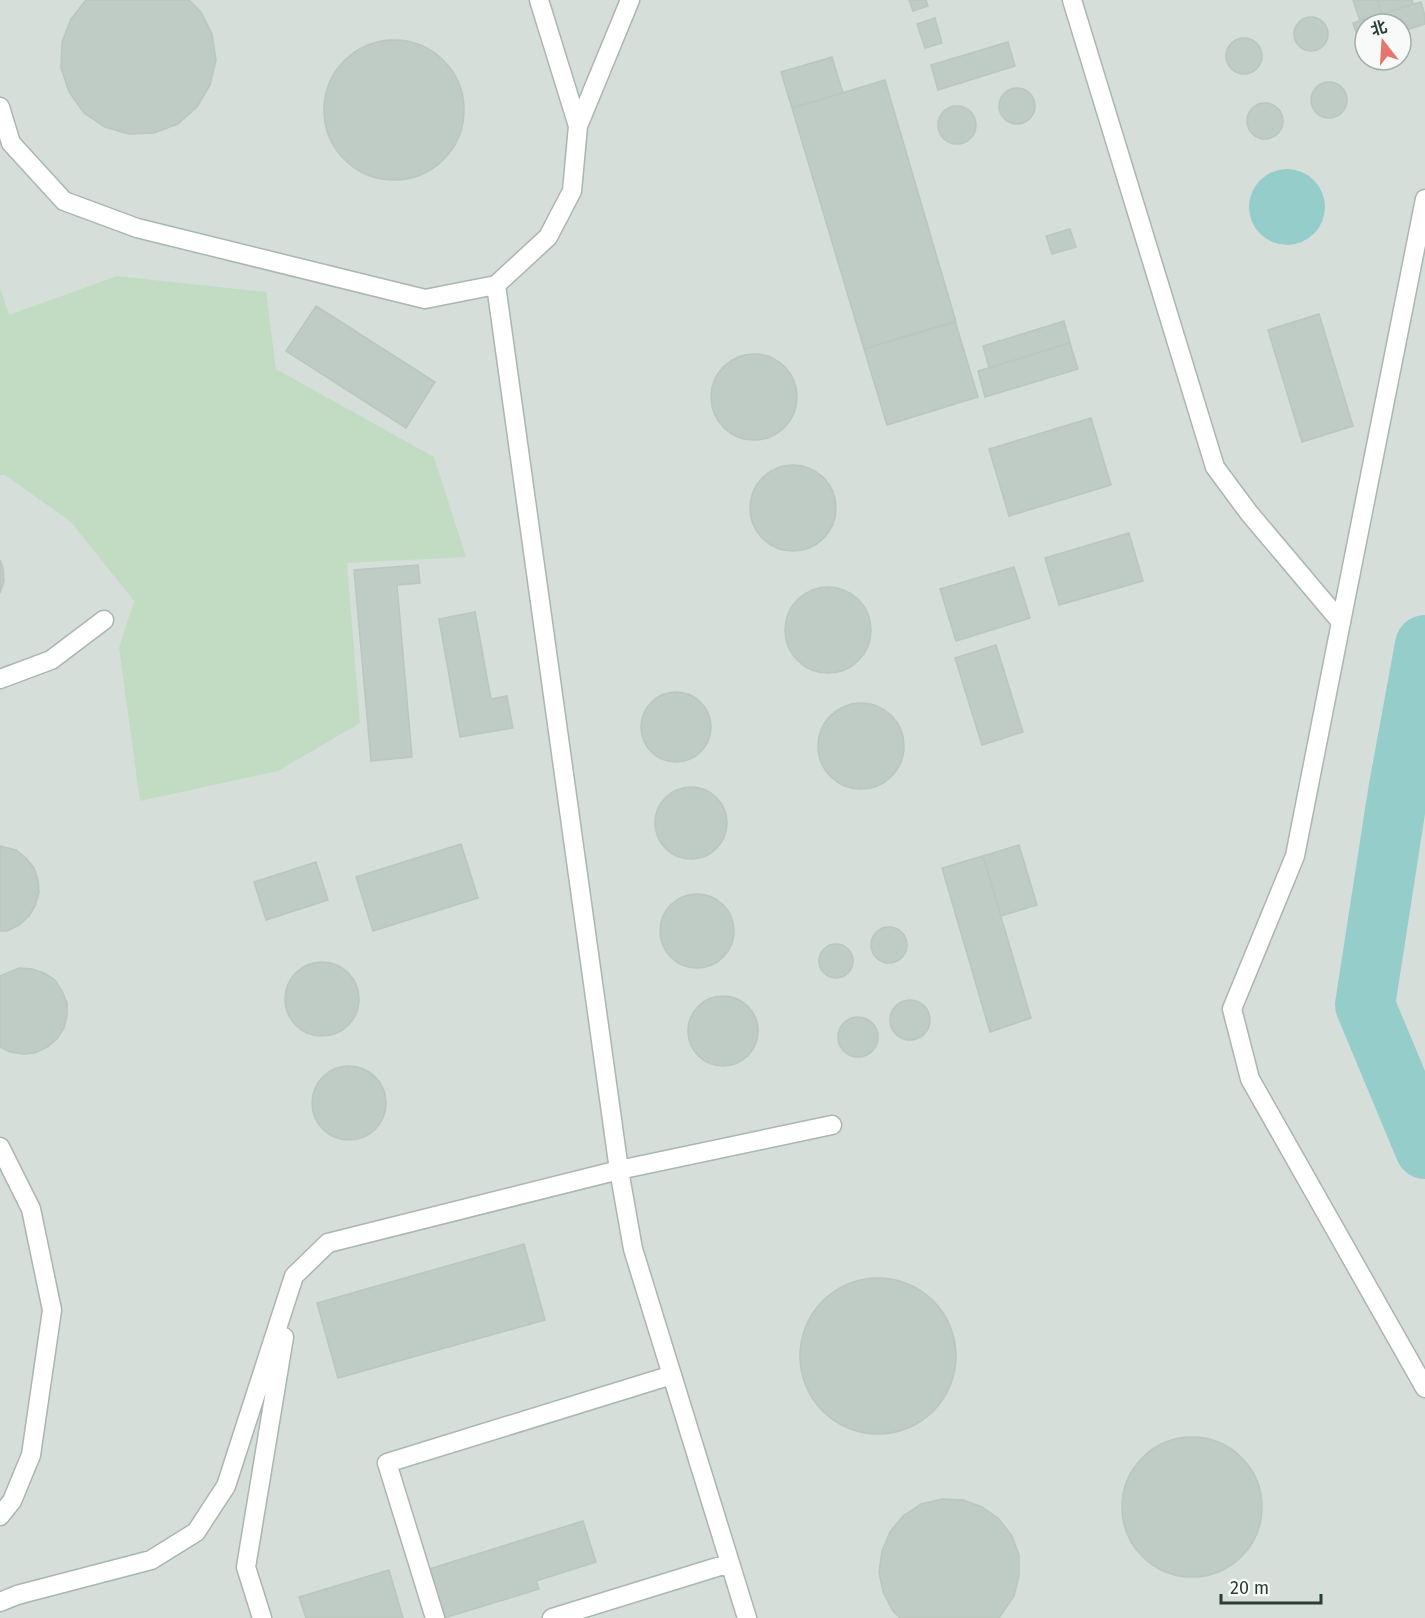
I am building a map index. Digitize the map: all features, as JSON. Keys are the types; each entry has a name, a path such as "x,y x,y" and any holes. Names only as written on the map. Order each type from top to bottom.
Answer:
{"street":[{"path":"539,0 578,126"},
{"path":"0,107 11,143 64,201 137,228 425,299 495,285 548,237 572,191 578,126 630,0"},
{"path":"1072,0 1215,467 1249,513 1341,622"},
{"path":"1425,199 1295,856 1232,1009 1250,1079 1425,1388"},
{"path":"495,285 619,1170 633,1250 747,1618"},
{"path":"0,679 51,660 104,620"},
{"path":"0,1602 17,1595 151,1560 196,1532 226,1486 294,1276 328,1243 619,1170 832,1125"},
{"path":"0,1146 31,1209 52,1310 31,1455 12,1501 0,1516"},
{"path":"262,1618 246,1567 294,1276"},
{"path":"435,1618 387,1463 672,1375"},
{"path":"552,1618 730,1563"}],"shaded area":[{"path":"0,0 1425,0 1425,1618 0,1618"}],"green space":[{"path":"117,276 266,292 276,369 434,457 466,557 347,563 360,723 278,771 140,801 119,648 134,601 71,522 5,475 0,475 0,287 9,315"}],"water":[{"path":"1287,169 1302,172 1314,180 1322,192 1325,207 1322,222 1314,234 1302,242 1287,245 1272,242 1260,234 1252,222 1249,207 1252,192 1260,180 1272,172"}],"building":[{"path":"86,0 189,0 201,12 212,34 216,60 210,85 197,107 178,124 154,133 129,134 105,127 84,113 69,92 61,68 62,42 71,19"},
{"path":"909,0 926,0 928,6 913,11"},
{"path":"1353,0 1377,0 1381,12 1357,12"},
{"path":"1377,0 1412,0 1413,4 1381,12"},
{"path":"1421,2 1425,24 1413,28 1413,12 1389,12"},
{"path":"1311,17 1323,22 1328,34 1323,46 1311,51 1299,46 1294,34 1299,22"},
{"path":"935,18 942,43 925,48 917,24"},
{"path":"1244,38 1257,43 1262,56 1257,69 1244,74 1231,69 1226,56 1231,43"},
{"path":"394,40 421,46 433,52 443,61 452,71 458,83 464,110 458,137 452,149 443,159 433,168 421,174 394,180 367,174 355,168 345,159 336,149 330,137 324,110 330,83 336,71 345,61 355,52 367,46"},
{"path":"1008,42 1015,66 938,90 931,65"},
{"path":"832,57 843,93 792,108 781,72"},
{"path":"885,80 956,322 864,349 792,108"},
{"path":"1329,82 1342,87 1347,100 1342,113 1329,118 1316,113 1311,100 1316,87"},
{"path":"1017,88 1030,93 1035,106 1030,119 1017,124 1004,119 999,106 1004,93"},
{"path":"1265,103 1278,108 1283,121 1278,134 1265,139 1252,134 1247,121 1252,108"},
{"path":"957,106 971,111 976,125 971,139 957,144 943,139 938,125 943,111"},
{"path":"1070,229 1076,247 1052,254 1046,236"},
{"path":"316,306 435,382 406,428 286,351"},
{"path":"1319,314 1353,426 1302,442 1268,330"},
{"path":"955,321 978,397 887,425 864,349"},
{"path":"1064,321 1070,343 989,368 983,346"},
{"path":"1070,343 1078,369 985,397 978,371"},
{"path":"754,354 778,361 790,373 797,397 790,421 778,433 754,440 730,433 718,421 711,397 718,373 730,361"},
{"path":"1091,418 1111,485 1009,516 989,449"},
{"path":"793,465 817,472 829,484 836,508 829,532 817,544 793,551 769,544 757,532 750,508 757,484 769,472"},
{"path":"1129,533 1143,581 1059,605 1045,558"},
{"path":"0,560 4,581 0,593"},
{"path":"418,565 420,583 397,585 412,757 371,761 354,570"},
{"path":"1014,567 1030,618 956,641 940,589"},
{"path":"828,587 852,594 864,606 871,630 864,654 852,666 828,673 804,666 792,654 785,630 792,606 804,594"},
{"path":"475,612 491,699 507,696 513,728 460,737 439,619"},
{"path":"996,645 1023,732 982,745 955,658"},
{"path":"676,692 695,698 705,708 711,727 705,746 695,756 676,762 657,756 647,746 641,727 647,708 657,698"},
{"path":"861,703 885,710 897,722 904,746 897,770 885,782 861,789 837,782 825,770 818,746 825,722 837,710"},
{"path":"691,787 711,793 721,803 727,823 721,843 711,853 691,859 671,853 661,843 655,823 661,803 671,793"},
{"path":"461,844 478,898 373,931 356,877"},
{"path":"1019,845 1037,905 1001,916 983,856"},
{"path":"0,846 16,850 26,858 34,868 38,880 39,893 29,916 19,925 7,931 0,931"},
{"path":"983,856 1031,1018 990,1032 942,868"},
{"path":"316,862 328,900 266,920 254,882"},
{"path":"697,894 711,897 723,905 731,917 734,931 731,945 723,957 711,965 697,968 683,965 671,957 663,945 660,931 663,917 671,905 683,897"},
{"path":"889,927 902,932 907,945 902,958 889,963 876,958 871,945 876,932"},
{"path":"836,944 848,949 853,961 848,973 836,978 824,973 819,961 824,949"},
{"path":"315,962 329,962 343,968 353,978 359,992 359,1006 353,1020 343,1030 329,1036 315,1036 301,1030 291,1020 285,1006 285,992 291,978 301,968"},
{"path":"19,968 44,973 55,980 67,1003 64,1028 57,1039 35,1053 10,1052 0,1047 0,976"},
{"path":"730,996 743,1002 752,1011 756,1017 758,1031 756,1045 748,1056 737,1064 716,1066 698,1056 690,1045 688,1024 698,1006 709,998"},
{"path":"910,1000 924,1006 930,1020 924,1034 910,1040 896,1034 890,1020 896,1006"},
{"path":"858,1017 872,1023 878,1037 872,1051 858,1057 844,1051 838,1037 844,1023"},
{"path":"342,1066 356,1066 370,1072 380,1082 386,1096 386,1110 380,1124 370,1134 356,1140 342,1140 328,1134 318,1124 312,1110 312,1096 318,1082 328,1072"},
{"path":"524,1244 545,1320 338,1378 317,1303"},
{"path":"878,1278 908,1284 933,1301 950,1326 956,1356 950,1386 933,1411 908,1428 878,1434 848,1428 823,1411 806,1386 800,1356 806,1326 823,1301 848,1284"},
{"path":"1192,1437 1219,1442 1241,1458 1257,1480 1262,1507 1257,1534 1241,1556 1219,1572 1192,1577 1165,1572 1143,1556 1127,1534 1122,1507 1127,1480 1143,1458 1165,1442"},
{"path":"942,1499 963,1500 982,1507 999,1519 1012,1536 1019,1555 1019,1576 1014,1596 999,1618 900,1618 893,1611 883,1592 879,1572 882,1551 890,1532 903,1516 921,1504"},
{"path":"583,1521 596,1562 536,1581 539,1589 444,1618 429,1569"},
{"path":"389,1570 403,1618 306,1618 299,1597"}],"waterway":[{"path":"1425,645 1398,792 1365,1005 1425,1149"}]}
